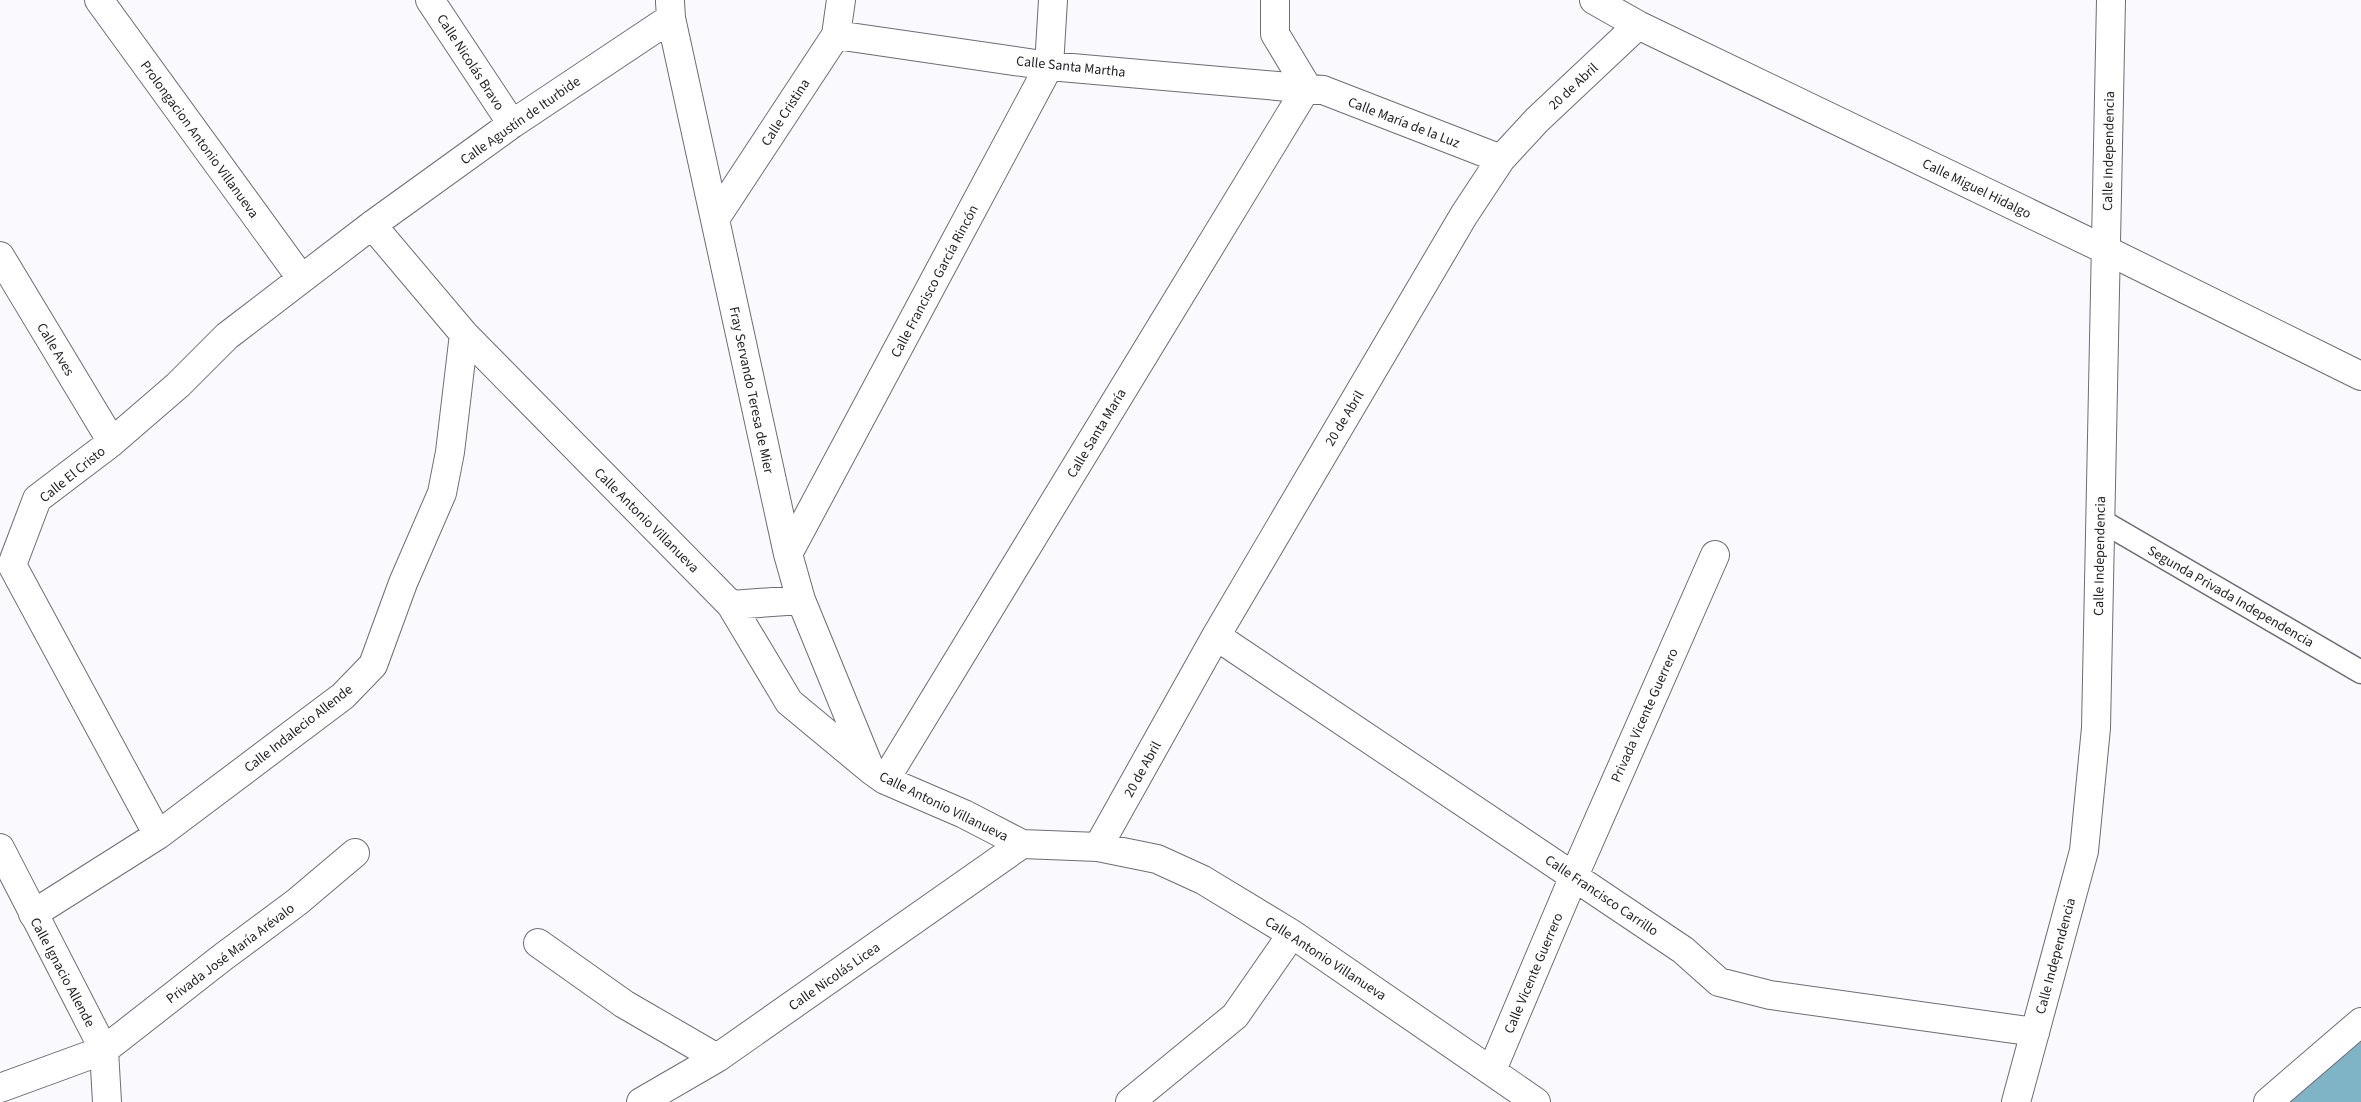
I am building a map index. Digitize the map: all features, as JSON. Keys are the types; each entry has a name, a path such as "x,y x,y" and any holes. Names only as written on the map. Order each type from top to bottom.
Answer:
{"street":[{"name":"Prolongacion Antonio Villanueva","path":"99,0 301,278"},
{"name":"Calle Nicolás Bravo","path":"430,0 512,124"},
{"name":"Calle Cristina","path":"714,219 836,35 841,0"},
{"name":"Calle Francisco García Rincón","path":"788,554 1049,66 1054,0"},
{"path":"1275,0 1275,34 1307,87"},
{"name":"Calle Miguel Hidalgo","path":"1596,0 1638,25 2106,250 2361,376"},
{"name":"Calle Independencia","path":"2016,1102 2084,851 2096,728 2111,0"},
{"name":"Calle Agustín de Iturbide","path":"372,224 670,9"},
{"name":"Fray Servando Teresa de Mier","path":"670,9 788,554 801,600 878,775"},
{"name":"20 de Abril","path":"1098,847 1216,636 1464,215 1501,159 1537,120 1638,25"},
{"name":"Calle Santa Martha","path":"836,35 1049,66 1307,87"},
{"name":"Calle María de la Luz","path":"1307,87 1323,90 1501,159"},
{"name":"Calle Santa María","path":"878,775 1307,87"},
{"name":"Calle El Cristo","path":"158,835 12,565 37,499 112,442 178,385 227,336 372,224"},
{"name":"Calle Antonio Villanueva","path":"372,224 464,334 731,605 789,702 878,775 964,814 1022,844 1098,847 1156,859 1202,880 1292,934 1536,1102"},
{"name":"Calle Aves","path":"0,256 112,442"},
{"name":"Calle Indalecio Allende","path":"33,914 158,835 343,696 373,665 402,583 442,493 450,452 464,334"},
{"name":"Segunda Privada Independencia","path":"2100,520 2361,672"},
{"name":"Privada Vicente Guerrero","path":"1574,876 1715,555"},
{"path":"731,605 801,600"},
{"name":"Calle Francisco Carrillo","path":"1216,636 1683,950 1719,982 1770,995 2035,1032"},
{"name":"Calle Nicolás Licea","path":"641,1102 717,1058 1022,844"},
{"name":"Calle Ignacio Allende","path":"0,848 104,1050 107,1102"},
{"name":"Privada José María Arévalo","path":"0,1088 104,1050 297,902 355,854"},
{"name":"Calle Vicente Guerrero","path":"1492,1070 1574,876"},
{"path":"1130,1102 1235,1016 1292,934"},
{"path":"538,943 624,1004 717,1058"},
{"path":"2268,1102 2361,1022"}],"water":[{"path":"2361,1034 2361,1102 2287,1102"}]}
